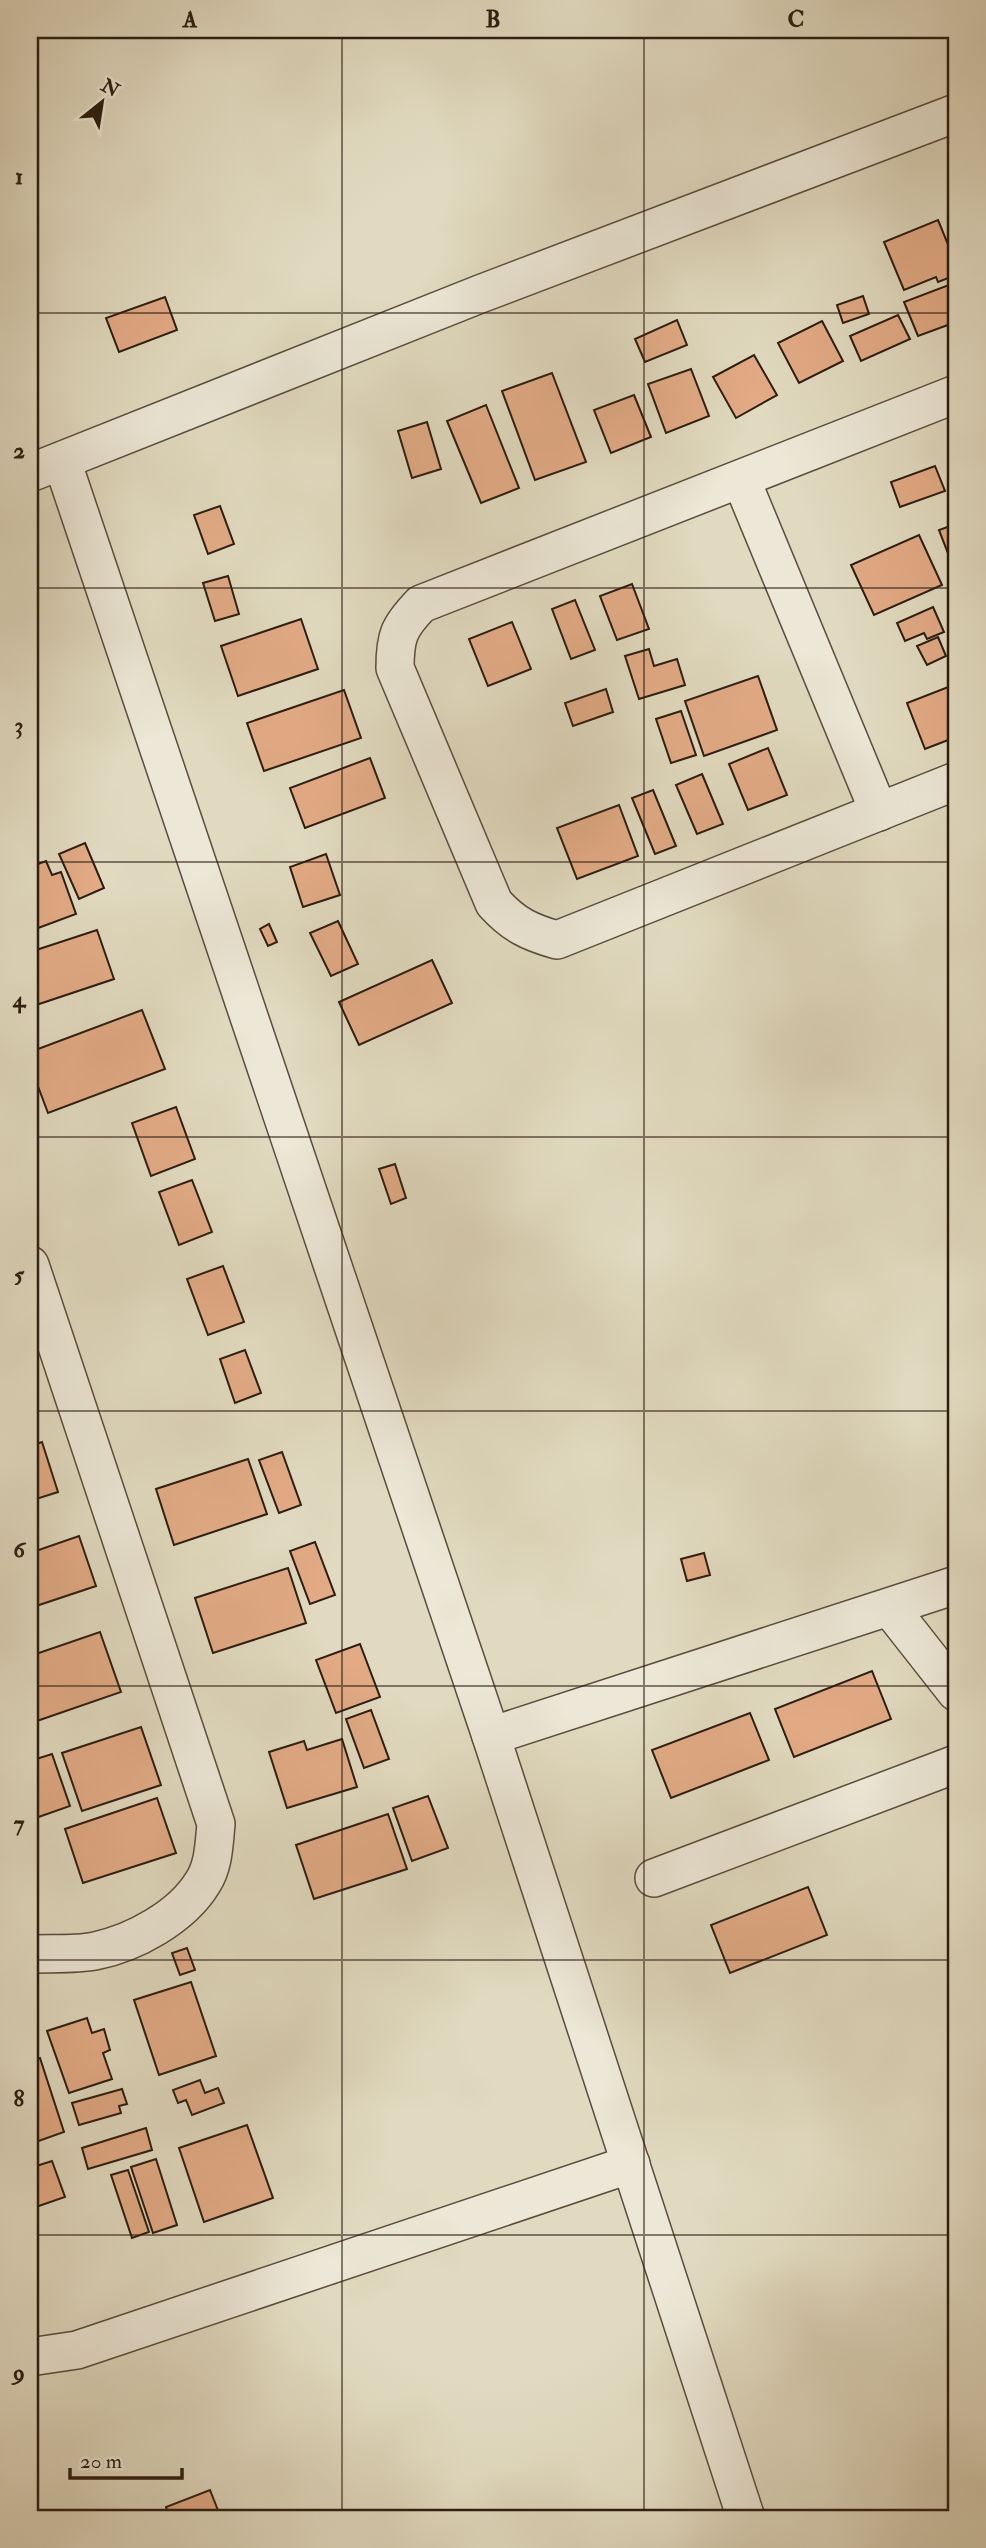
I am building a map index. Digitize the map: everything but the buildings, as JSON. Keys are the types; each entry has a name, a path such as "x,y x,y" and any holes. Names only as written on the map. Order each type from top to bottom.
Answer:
{"street":[{"path":"746,2518 491,1736 46,467 467,299 956,113"},
{"path":"956,394 421,604 406,620 395,643 395,668 494,903 511,921 532,933 557,940 956,780"},
{"path":"741,479 879,812"},
{"path":"30,1265 216,1824 214,1854 204,1882 173,1915 132,1940 93,1951 30,1954"},
{"path":"491,1736 956,1585"},
{"path":"890,1608 956,1692"},
{"path":"654,1878 956,1764"},
{"path":"30,2357 77,2350 631,2164"}]}
